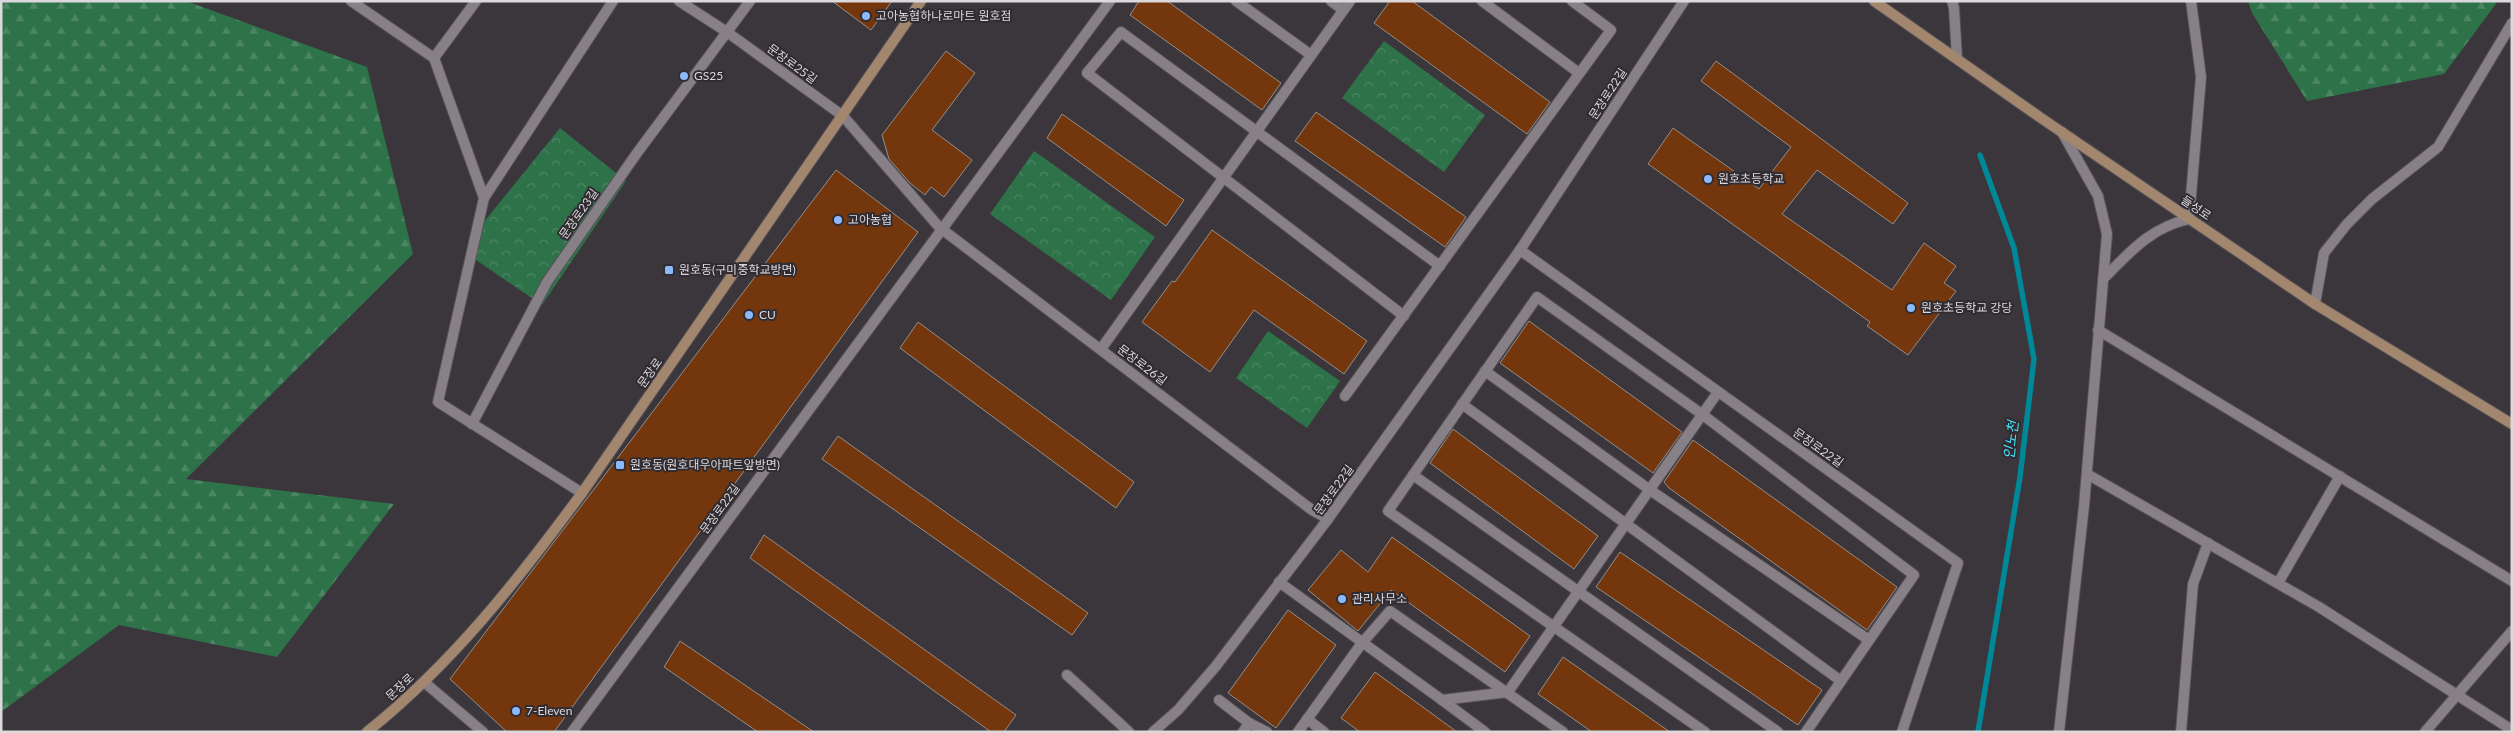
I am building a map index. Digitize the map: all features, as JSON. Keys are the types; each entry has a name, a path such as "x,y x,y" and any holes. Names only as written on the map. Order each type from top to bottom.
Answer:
{"street":[{"path":"351,1 434,58 484,198"},
{"path":"434,58 476,1"},
{"path":"582,493 438,402 484,198 613,1"},
{"name":"문장로25길","path":"679,1 727,32 843,116"},
{"path":"727,32 750,1"},
{"name":"문장로","path":"367,732 400,706 456,650 524,571 582,493 921,1"},
{"path":"943,229 1110,1"},
{"path":"1236,1 1312,55"},
{"path":"1331,1 1343,10"},
{"path":"1101,350 1350,1"},
{"path":"1482,1 1580,73"},
{"path":"1346,396 1611,30 1572,1"},
{"name":"문장로22길","path":"1153,732 1178,710 1216,666 1328,519 1520,250 1684,1"},
{"name":"들성로","path":"1874,1 2062,132 2315,304 2512,424"},
{"path":"1952,1 1957,58"},
{"path":"2102,279 2156,230 2189,219 2201,77 2191,1"},
{"path":"2315,304 2324,254 2347,224 2372,199 2438,147 2512,24"},
{"name":"문장로23길","path":"472,424 547,282 637,153 727,32"},
{"path":"1404,316 1087,73 1121,32 1440,266"},
{"name":"문장로26길","path":"843,116 943,229 1312,510 1328,519"},
{"path":"2059,732 2087,474 2107,234 2098,196 2062,132"},
{"name":"문장로22길","path":"572,732 943,229"},
{"name":"문장로22길","path":"1520,250 1958,563 1902,732"},
{"path":"1705,732 1553,628 1388,511 1537,297 1702,415 1914,575 1806,732"},
{"path":"2098,330 2512,580"},
{"path":"1485,371 1650,490 1869,640"},
{"path":"1442,700 1508,692 1718,392"},
{"path":"1462,404 1841,681"},
{"path":"1413,474 1778,732"},
{"path":"2087,474 2319,607 2512,730"},
{"path":"2278,583 2340,476"},
{"path":"2181,732 2193,584 2208,543"},
{"path":"1279,582 1485,732"},
{"path":"1298,732 1362,643 1390,611 1508,692 1562,732"},
{"path":"2425,732 2512,631"},
{"path":"1067,675 1129,732"},
{"path":"424,682 483,732"},
{"path":"1219,700 1249,723 1267,732"},
{"path":"1307,719 1324,732"},
{"path":"1243,732 1249,723"}],"green space":[{"path":"1,1 186,1 367,67 413,254 186,479 394,504 277,657 119,625 1,712"},
{"path":"2248,1 2498,1 2444,74 2307,101 2252,13"},
{"path":"1384,41 1485,115 1444,172 1342,98"},
{"path":"560,128 626,181 542,305 473,258 479,228"},
{"path":"1034,151 1155,237 1111,300 990,214"},
{"path":"1268,331 1340,381 1307,428 1236,378"}],"building":[{"name":"고아농협하나로마트 원호점","path":"832,1 892,1 871,30"},
{"path":"1139,1 1167,1 1281,83 1262,110 1130,15"},
{"path":"1390,1 1412,1 1550,102 1527,134 1374,23"},
{"path":"946,51 975,73 932,130 972,160 944,197 931,187 925,195 910,183 889,159 882,135"},
{"name":"원호초등학교","path":"1716,61 1908,203 1893,224 1817,170 1782,214 1892,290 1924,243 1956,266 1944,283 1956,291 1908,355 1867,326 1870,322 1648,164 1673,128 1759,189 1791,147 1701,81"},
{"path":"1316,112 1466,217 1445,247 1295,141"},
{"path":"1062,114 1184,200 1166,226 1047,138"},
{"path":"836,170 918,232 554,732 507,732 450,679"},
{"path":"1212,230 1367,341 1344,374 1254,310 1210,372 1142,322 1172,281 1175,282"},
{"path":"1529,321 1682,432 1653,473 1500,363"},
{"path":"918,322 1134,482 1116,508 900,348"},
{"path":"1453,429 1598,536 1574,569 1430,463"},
{"path":"838,436 1088,613 1072,635 822,459"},
{"path":"1693,440 1897,587 1867,630 1669,488 1664,482"},
{"path":"764,535 1016,715 1004,732 991,732 750,558"},
{"path":"1392,537 1530,636 1505,672 1391,590 1358,631 1308,590 1341,550 1368,572"},
{"path":"1620,552 1822,690 1798,725 1596,587"},
{"path":"1288,610 1336,645 1276,728 1228,693"},
{"path":"680,641 814,732 758,732 664,667"},
{"path":"1563,657 1670,732 1592,732 1538,694"},
{"path":"1375,672 1457,732 1360,732 1341,718"}],"waterway":[{"name":"인노천","path":"1978,732 2020,477 2034,359 2014,248 1980,155"}],"place":[{"name":"고아농협하나로마트 원호점","path":"866,16"},
{"name":"GS25","path":"684,76"},
{"name":"원호초등학교","path":"1708,179"},
{"name":"고아농협","path":"838,220"},
{"name":"원호동(구미중학교방면)","path":"669,270"},
{"name":"원호초등학교 강당","path":"1911,308"},
{"name":"CU","path":"749,315"},
{"name":"원호동(원호대우아파트앞방면)","path":"620,465"},
{"name":"관리사무소","path":"1342,599"},
{"name":"7-Eleven","path":"516,711"}]}
